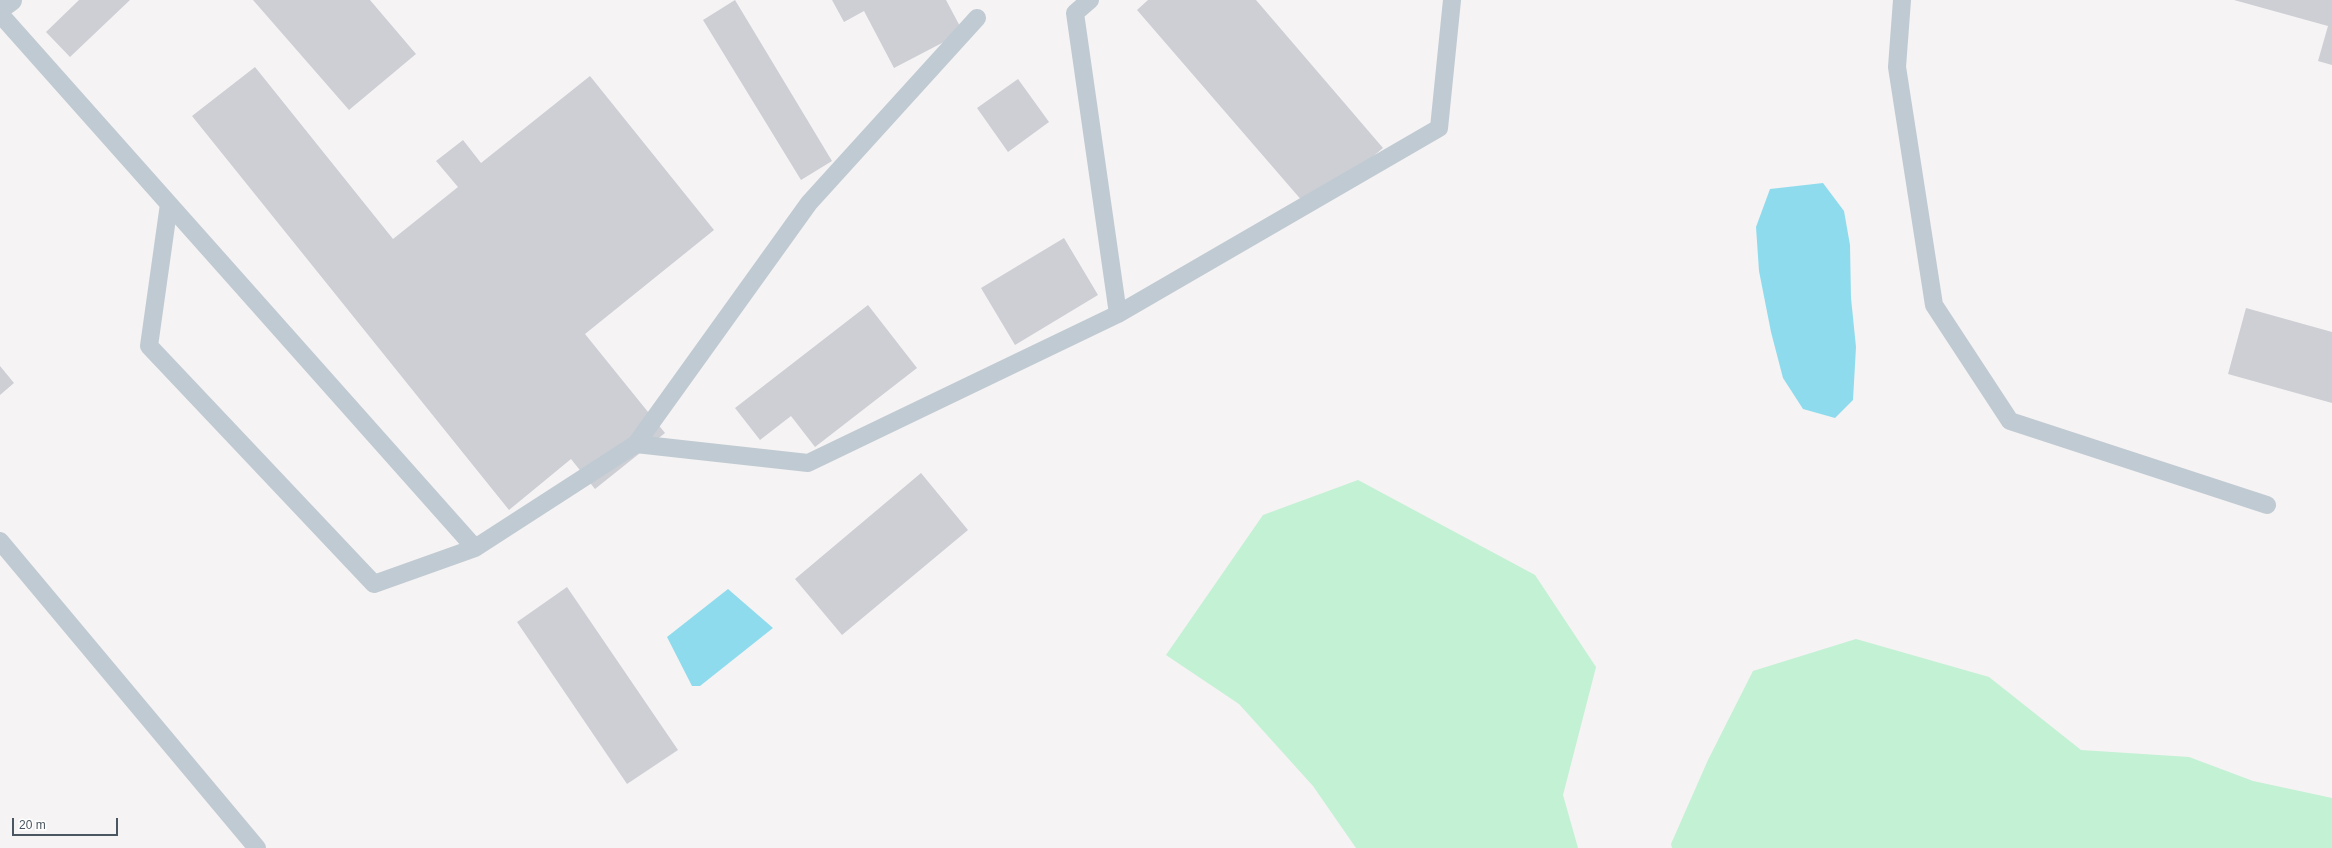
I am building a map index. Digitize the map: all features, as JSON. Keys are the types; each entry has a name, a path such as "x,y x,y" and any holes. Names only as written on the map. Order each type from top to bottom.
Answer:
{"street":[{"path":"0,8 11,0"}],"lane":[{"path":"1090,0 1074,13 1118,314"},
{"path":"636,444 808,463 1118,314 1439,128 1452,0"},
{"path":"1902,0 1897,67 1934,305 2010,421 2267,505"},
{"path":"0,14 475,548"},
{"path":"169,204 150,346 374,584 475,548 636,444 809,203 978,18"},
{"path":"0,541 257,848"}],"green space":[{"path":"1358,480 1535,575 1596,667 1563,795 1578,848 1356,848 1313,786 1239,704 1166,655 1263,515"},
{"path":"1856,639 1989,677 2081,750 2189,757 2253,781 2332,798 2332,848 1672,848 1671,844 1708,760 1753,671"}],"water":[{"path":"1823,183 1844,211 1850,245 1851,298 1856,347 1853,400 1835,418 1803,409 1783,378 1771,332 1759,271 1756,227 1770,189"},
{"path":"728,589 773,628 700,686 692,686 667,637"}],"building":[{"path":"79,0 130,0 70,57 46,32"},
{"path":"253,0 370,0 416,54 349,110"},
{"path":"735,0 832,161 801,180 703,20"},
{"path":"832,0 946,0 963,32 894,68 864,11 844,22"},
{"path":"1148,0 1256,0 1383,148 1310,210 1137,10"},
{"path":"2234,0 2332,0 2332,65 2318,61 2328,26"},
{"path":"255,67 393,239 458,187 436,161 463,140 481,163 590,76 714,230 585,334 665,433 595,489 571,459 509,510 192,116"},
{"path":"1018,79 1049,122 1008,152 977,108"},
{"path":"1064,238 1098,295 1015,345 981,288"},
{"path":"868,305 917,368 815,447 791,416 760,440 735,408"},
{"path":"2246,308 2332,332 2332,403 2228,374"},
{"path":"0,366 14,383 0,395"},
{"path":"921,473 968,530 842,635 795,579"},
{"path":"567,587 678,750 627,784 517,622"}]}
